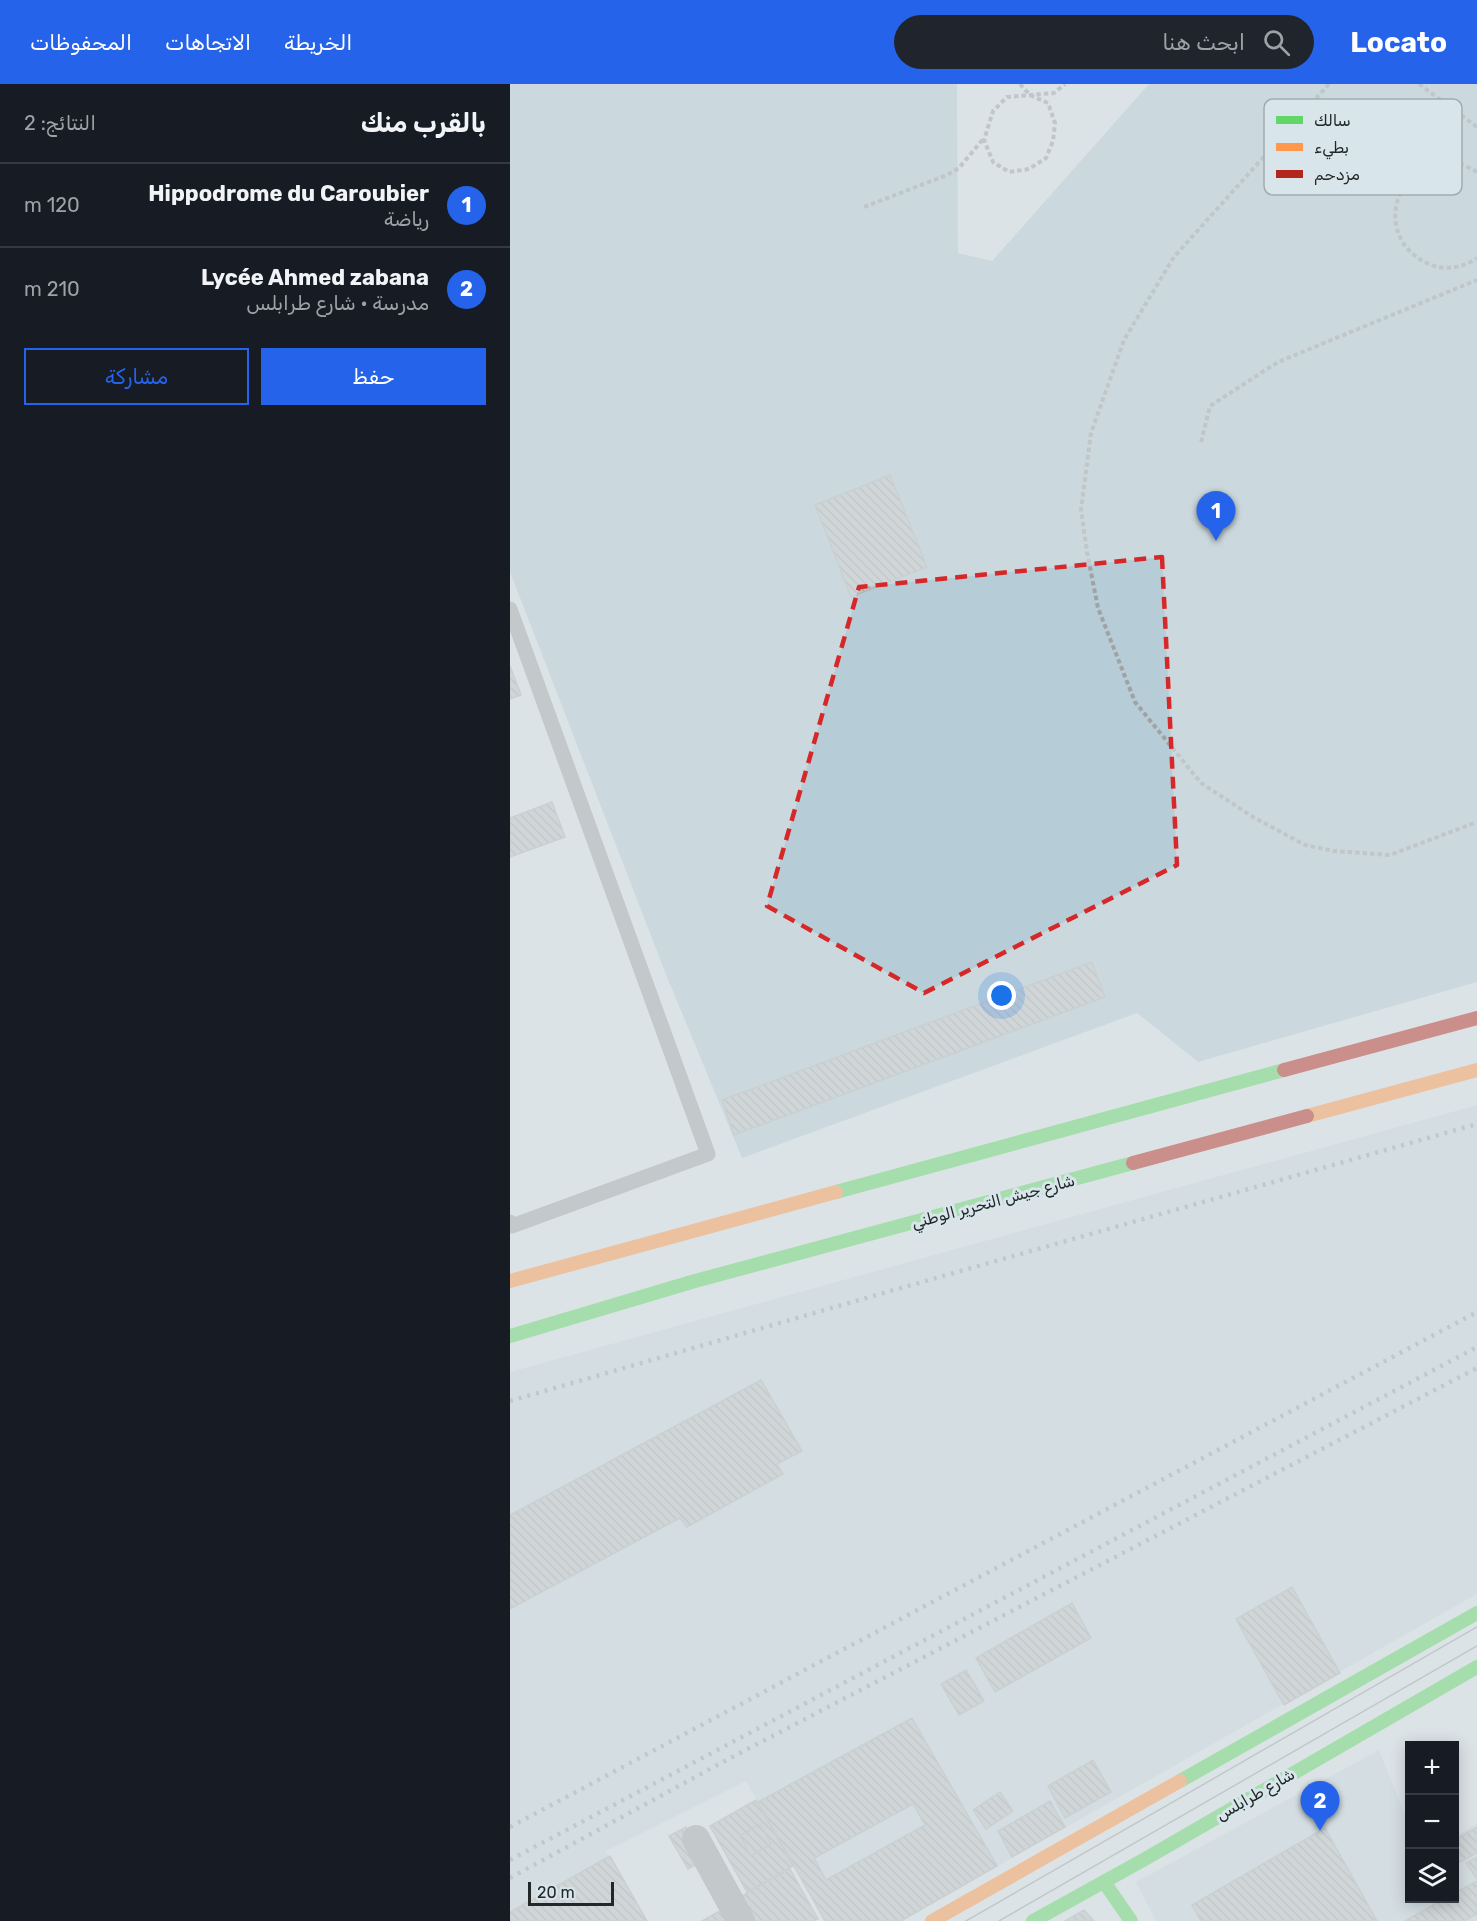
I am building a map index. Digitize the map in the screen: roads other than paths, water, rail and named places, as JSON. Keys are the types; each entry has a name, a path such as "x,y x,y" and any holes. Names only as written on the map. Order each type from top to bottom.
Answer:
{"main road":[{"path":"510,1281 1477,1018"},
{"name":"شارع جيش التحرير الوطني","path":"510,1336 695,1281 1477,1070"},
{"path":"932,1921 1477,1613"},
{"name":"شارع طرابلس","path":"1033,1921 1477,1668"},
{"path":"1104,1882 1131,1921"}],"street":[{"path":"696,1839 741,1921"}],"lane":[{"path":"510,609 708,1154 512,1226 510,1222"}],"tram line":[{"path":"966,1921 1477,1627"},
{"path":"999,1921 1477,1646"}],"railway":[{"path":"510,1401 1477,1124"},
{"path":"510,1827 1477,1312"},
{"path":"510,1860 1477,1347"},
{"path":"510,1878 721,1763 1477,1368"}],"place":[{"name":"Hippodrome du Caroubier","path":"1216,541"},
{"name":"Lycée Ahmed zabana","path":"1320,1831"}]}
